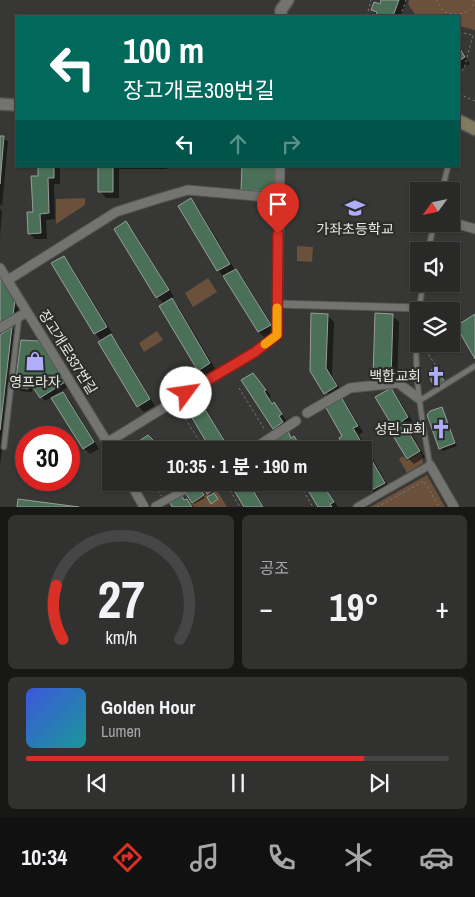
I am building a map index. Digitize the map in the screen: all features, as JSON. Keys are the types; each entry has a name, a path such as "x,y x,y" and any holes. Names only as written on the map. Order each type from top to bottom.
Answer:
{"main road":[{"path":"460,122 475,129"}],"street":[{"path":"285,15 281,10 288,0"},
{"path":"0,104 15,105"},
{"path":"118,441 255,352 277,335 280,167"},
{"path":"8,280 116,212 149,201 188,190 278,198"},
{"path":"460,225 475,229"},
{"name":"장고개로337번길","path":"0,268 8,280 23,314 107,441"},
{"path":"277,304 410,311"},
{"path":"0,328 23,314"},
{"path":"307,413 350,388 398,383 419,400"},
{"path":"266,441 296,421"},
{"path":"357,507 430,465 454,507"},
{"path":"135,491 144,507"},
{"path":"155,506 183,491"}],"lane":[{"path":"444,182 448,167"},
{"name":"장고개로337번길","path":"4,447 23,314"},
{"path":"416,352 419,400 430,465"},
{"path":"419,400 475,366"}],"path":[{"path":"366,15 372,0"},
{"path":"402,15 406,0"},
{"path":"436,0 444,12 456,15 464,13 472,6 474,0"},
{"path":"460,32 474,36 464,69 460,73"},
{"path":"460,94 475,101"},
{"path":"427,352 447,383"},
{"path":"240,388 270,438"},
{"path":"180,410 199,441"},
{"path":"376,507 424,481 439,507"},
{"path":"158,491 164,501"},
{"path":"230,491 240,507"},
{"path":"303,491 313,507"}],"shaded area":[{"path":"409,0 475,0 475,30 460,26 460,15 415,15 408,4"},
{"path":"85,198 85,205 56,224 56,199"},
{"path":"297,246 313,247 312,262 297,261"},
{"path":"208,278 217,292 193,307 185,293"},
{"path":"157,331 163,340 144,352 139,343"},
{"path":"421,452 423,463 407,473 399,459 403,456 407,461"},
{"path":"427,475 445,507 370,507"},
{"path":"213,491 217,491 227,507 194,507 192,504"}],"building":[{"path":"381,0 399,0 393,15 376,15 377,12 371,10 374,2 380,4"},
{"path":"460,49 465,57 460,60"},
{"path":"0,136 4,136 0,184"},
{"path":"38,167 54,167 54,178 48,178 49,213 40,214 41,233 28,234 27,212 33,212 31,176 38,176"},
{"path":"98,167 113,167 113,192 98,192"},
{"path":"242,167 275,167 274,192 241,190"},
{"path":"191,198 230,264 217,271 178,206"},
{"path":"126,221 169,290 156,298 114,229"},
{"path":"64,256 107,327 94,334 51,263"},
{"path":"236,269 271,325 258,332 223,276"},
{"path":"0,278 15,300 13,315 0,324"},
{"path":"172,298 210,363 198,371 159,306"},
{"path":"311,313 328,314 326,368 337,386 324,394 310,371"},
{"path":"375,313 393,314 391,379 373,378"},
{"path":"475,314 475,359 460,333 460,323"},
{"path":"12,327 0,430 0,335"},
{"path":"111,334 150,399 137,407 98,342"},
{"name":"영프라자","path":"21,340 39,341 65,382 40,398 32,386 28,385 28,389 15,387"},
{"name":"백합교회","path":"435,367 445,382 436,388 431,381 430,371"},
{"path":"253,373 266,390 264,391 272,404 274,402 282,414 279,416 283,422 273,429 241,380"},
{"path":"391,388 408,417 402,421 420,451 407,459 389,429 393,427 375,397"},
{"path":"63,392 94,442 83,449 80,444 80,426 69,426 51,398"},
{"path":"341,397 358,426 353,428 361,441 341,441 339,438 342,436 325,406"},
{"path":"201,403 224,441 206,441 188,411"},
{"name":"성린교회","path":"442,407 455,443 439,449 427,415 430,411"},
{"path":"288,431 291,438 294,436 297,441 277,441 276,439"},
{"path":"148,435 154,441 139,441"},
{"path":"372,461 385,483 372,490"},
{"path":"190,491 201,491 204,495 192,503 186,494"},
{"path":"234,491 253,491 263,507 244,507"},
{"path":"308,491 327,491 334,502 330,504 332,507 318,507"},
{"path":"214,493 218,499 211,504 207,497"},
{"path":"181,494 184,500 187,499 192,507 172,507 169,501"},
{"path":"18,499 79,507 17,507"}],"slow traffic":[{"path":"265,344 277,335 277,308"}],"place":[{"name":"가좌초등학교","path":"355,208"},
{"name":"영프라자","path":"35,361"},
{"name":"백합교회","path":"436,376"},
{"name":"성린교회","path":"441,429"}],"route":[{"path":"186,393 255,352 277,335 278,234"}]}
